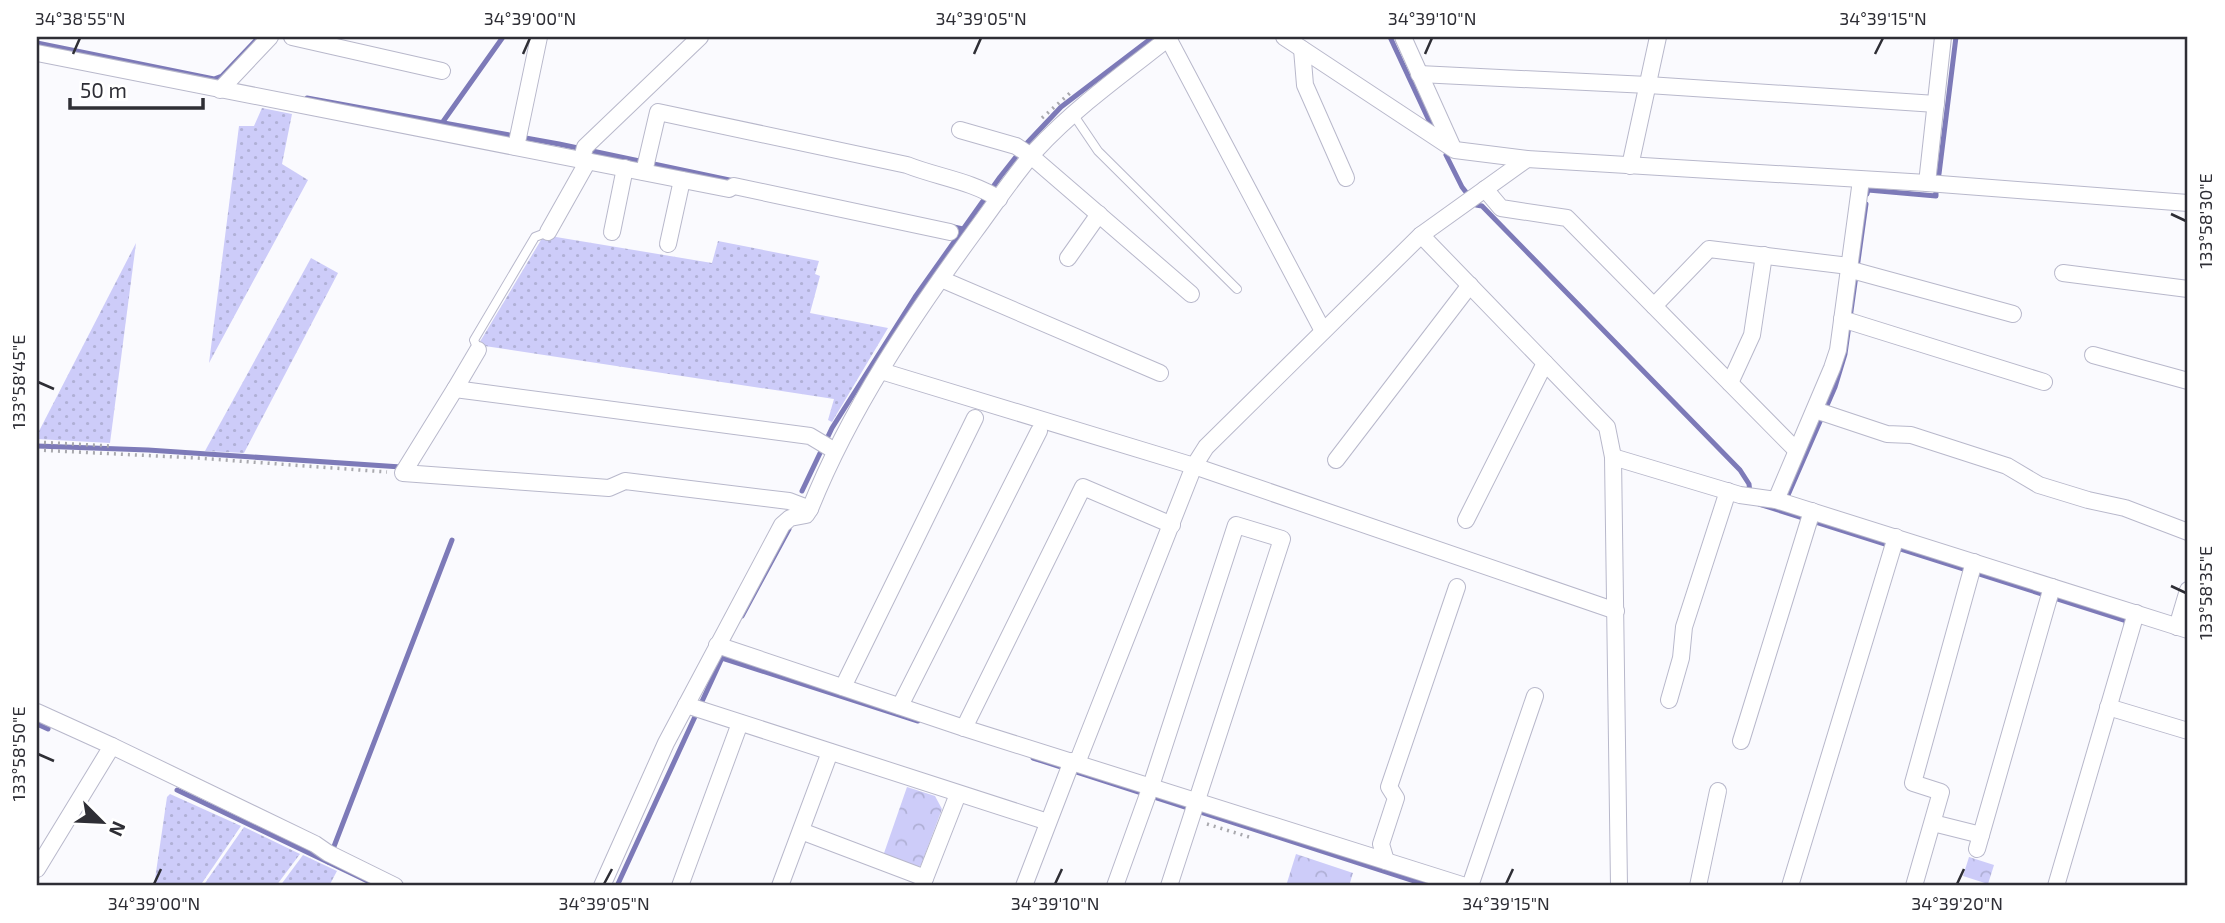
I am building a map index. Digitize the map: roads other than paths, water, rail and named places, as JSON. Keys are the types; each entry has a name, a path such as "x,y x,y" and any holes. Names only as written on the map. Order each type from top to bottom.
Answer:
{"street":[{"path":"225,85 270,37"},
{"path":"292,37 442,71"},
{"path":"518,138 539,37"},
{"path":"548,232 584,155 700,37"},
{"path":"602,886 666,743 693,708 782,525 790,518 806,515 810,509 832,449 993,195 1025,152 1169,37 1323,331"},
{"path":"1284,37 1455,150 1527,159 2188,202"},
{"path":"1403,37 1455,150"},
{"path":"1630,166 1658,37"},
{"path":"1927,183 1943,37"},
{"path":"1302,49 1306,85 1346,178"},
{"path":"37,53 518,138 625,168 645,165 682,180 729,189 734,186 950,232"},
{"path":"1419,74 1648,85 1936,104"},
{"path":"645,165 658,112 907,165 993,195"},
{"path":"960,130 1025,152 1191,294"},
{"path":"1024,886 1194,466 1206,447 1421,235 1527,159"},
{"path":"612,232 625,168"},
{"path":"668,244 682,180"},
{"path":"1776,499 1796,450 1821,412 1848,321 1861,180"},
{"path":"1476,196 1501,208 1567,218 1796,450"},
{"path":"1068,258 1099,214"},
{"path":"1421,235 1607,427 1613,457 1619,886"},
{"path":"1654,306 1709,248 1853,270 2013,314"},
{"path":"1730,383 1752,335 1764,255"},
{"path":"2063,272 2188,289"},
{"path":"941,279 1160,373"},
{"path":"1336,460 1470,285"},
{"path":"1848,321 2044,382"},
{"path":"478,350 403,473 609,488 625,481 789,501 810,509"},
{"path":"2093,355 2188,381"},
{"path":"1466,520 1545,363"},
{"path":"881,371 1194,466 1616,611"},
{"path":"455,388 814,439 832,449"},
{"path":"1821,412 1887,434 1911,435 1983,458 2007,466 2039,485 2125,508 2188,532"},
{"path":"843,687 975,418"},
{"path":"900,706 1039,431"},
{"path":"1613,457 1728,491 1776,499 1810,516 1894,543 2051,592 2136,613 2183,629 2188,590"},
{"path":"964,728 1083,487 1172,525"},
{"path":"1669,700 1681,658 1684,627 1728,491"},
{"path":"1741,741 1810,516"},
{"path":"1115,886 1236,525 1282,539 1169,886"},
{"path":"1790,886 1894,543"},
{"path":"1914,886 1941,792 1913,783 1973,568"},
{"path":"1386,861 1381,844 1396,798 1389,787 1457,587"},
{"path":"1933,823 1979,842 2051,592"},
{"path":"2056,886 2136,613"},
{"path":"724,648 1148,793 1468,886 1535,696"},
{"path":"2108,707 2188,731"},
{"path":"693,708 1048,822"},
{"path":"37,712 315,844 395,886"},
{"path":"680,886 740,723"},
{"path":"37,869 112,746"},
{"path":"780,886 830,752"},
{"path":"1698,886 1718,791"},
{"path":"801,831 924,882 958,794"}],"lane":[{"path":"1073,114 1098,151 1237,289"},
{"path":"478,350 474,341 535,237 548,232"}],"waterway":[{"path":"37,43 214,79 222,76 259,37"},
{"path":"442,123 503,37"},
{"path":"802,491 832,428 915,297 1000,177 1061,107 1153,37"},
{"path":"1390,37 1432,127"},
{"path":"1939,174 1956,37"},
{"path":"307,98 559,144 734,181"},
{"path":"1446,155 1462,187 1476,205 1482,206 1740,470 1749,484 1750,493"},
{"path":"1867,194 1868,190 1936,196 1936,192"},
{"path":"1788,495 1835,387 1845,354 1866,204"},
{"path":"949,226 963,229"},
{"path":"37,446 148,450 401,467"},
{"path":"1759,504 2127,621 2126,624"},
{"path":"742,616 789,529"},
{"path":"328,862 452,540"},
{"path":"617,886 722,658 918,721"},
{"path":"37,724 48,729"},
{"path":"1033,758 1430,886"},
{"path":"177,790 378,886"}]}
